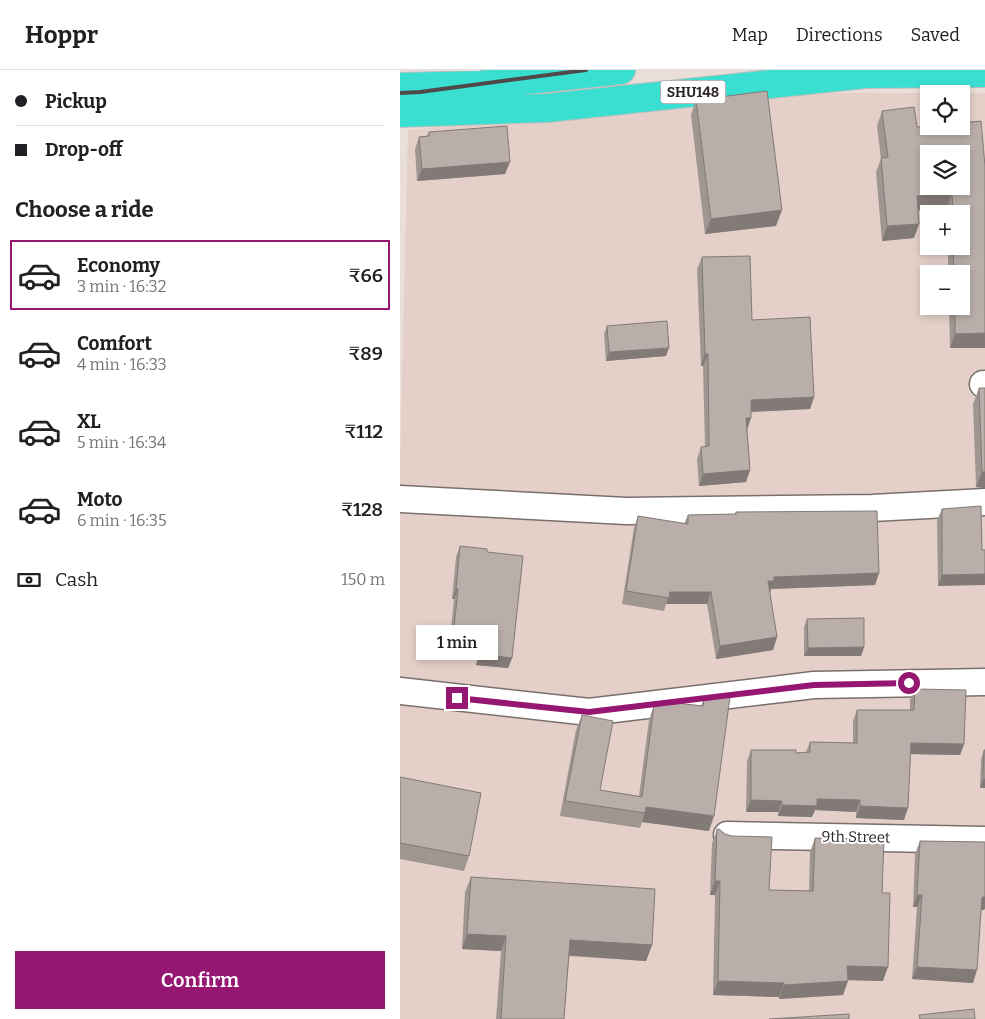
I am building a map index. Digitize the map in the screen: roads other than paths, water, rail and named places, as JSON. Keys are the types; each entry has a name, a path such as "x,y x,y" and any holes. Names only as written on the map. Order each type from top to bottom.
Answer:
{"highway":[{"path":"400,87 481,85 621,70"},
{"name":"SHU148","path":"400,114 547,108 865,74 985,73"}],"street":[{"path":"400,499 626,511 872,508 985,502"},
{"path":"400,691 589,712 814,685 985,682"},
{"name":"9th Street","path":"727,835 985,840"}],"railway":[{"path":"400,93 586,70"}]}
